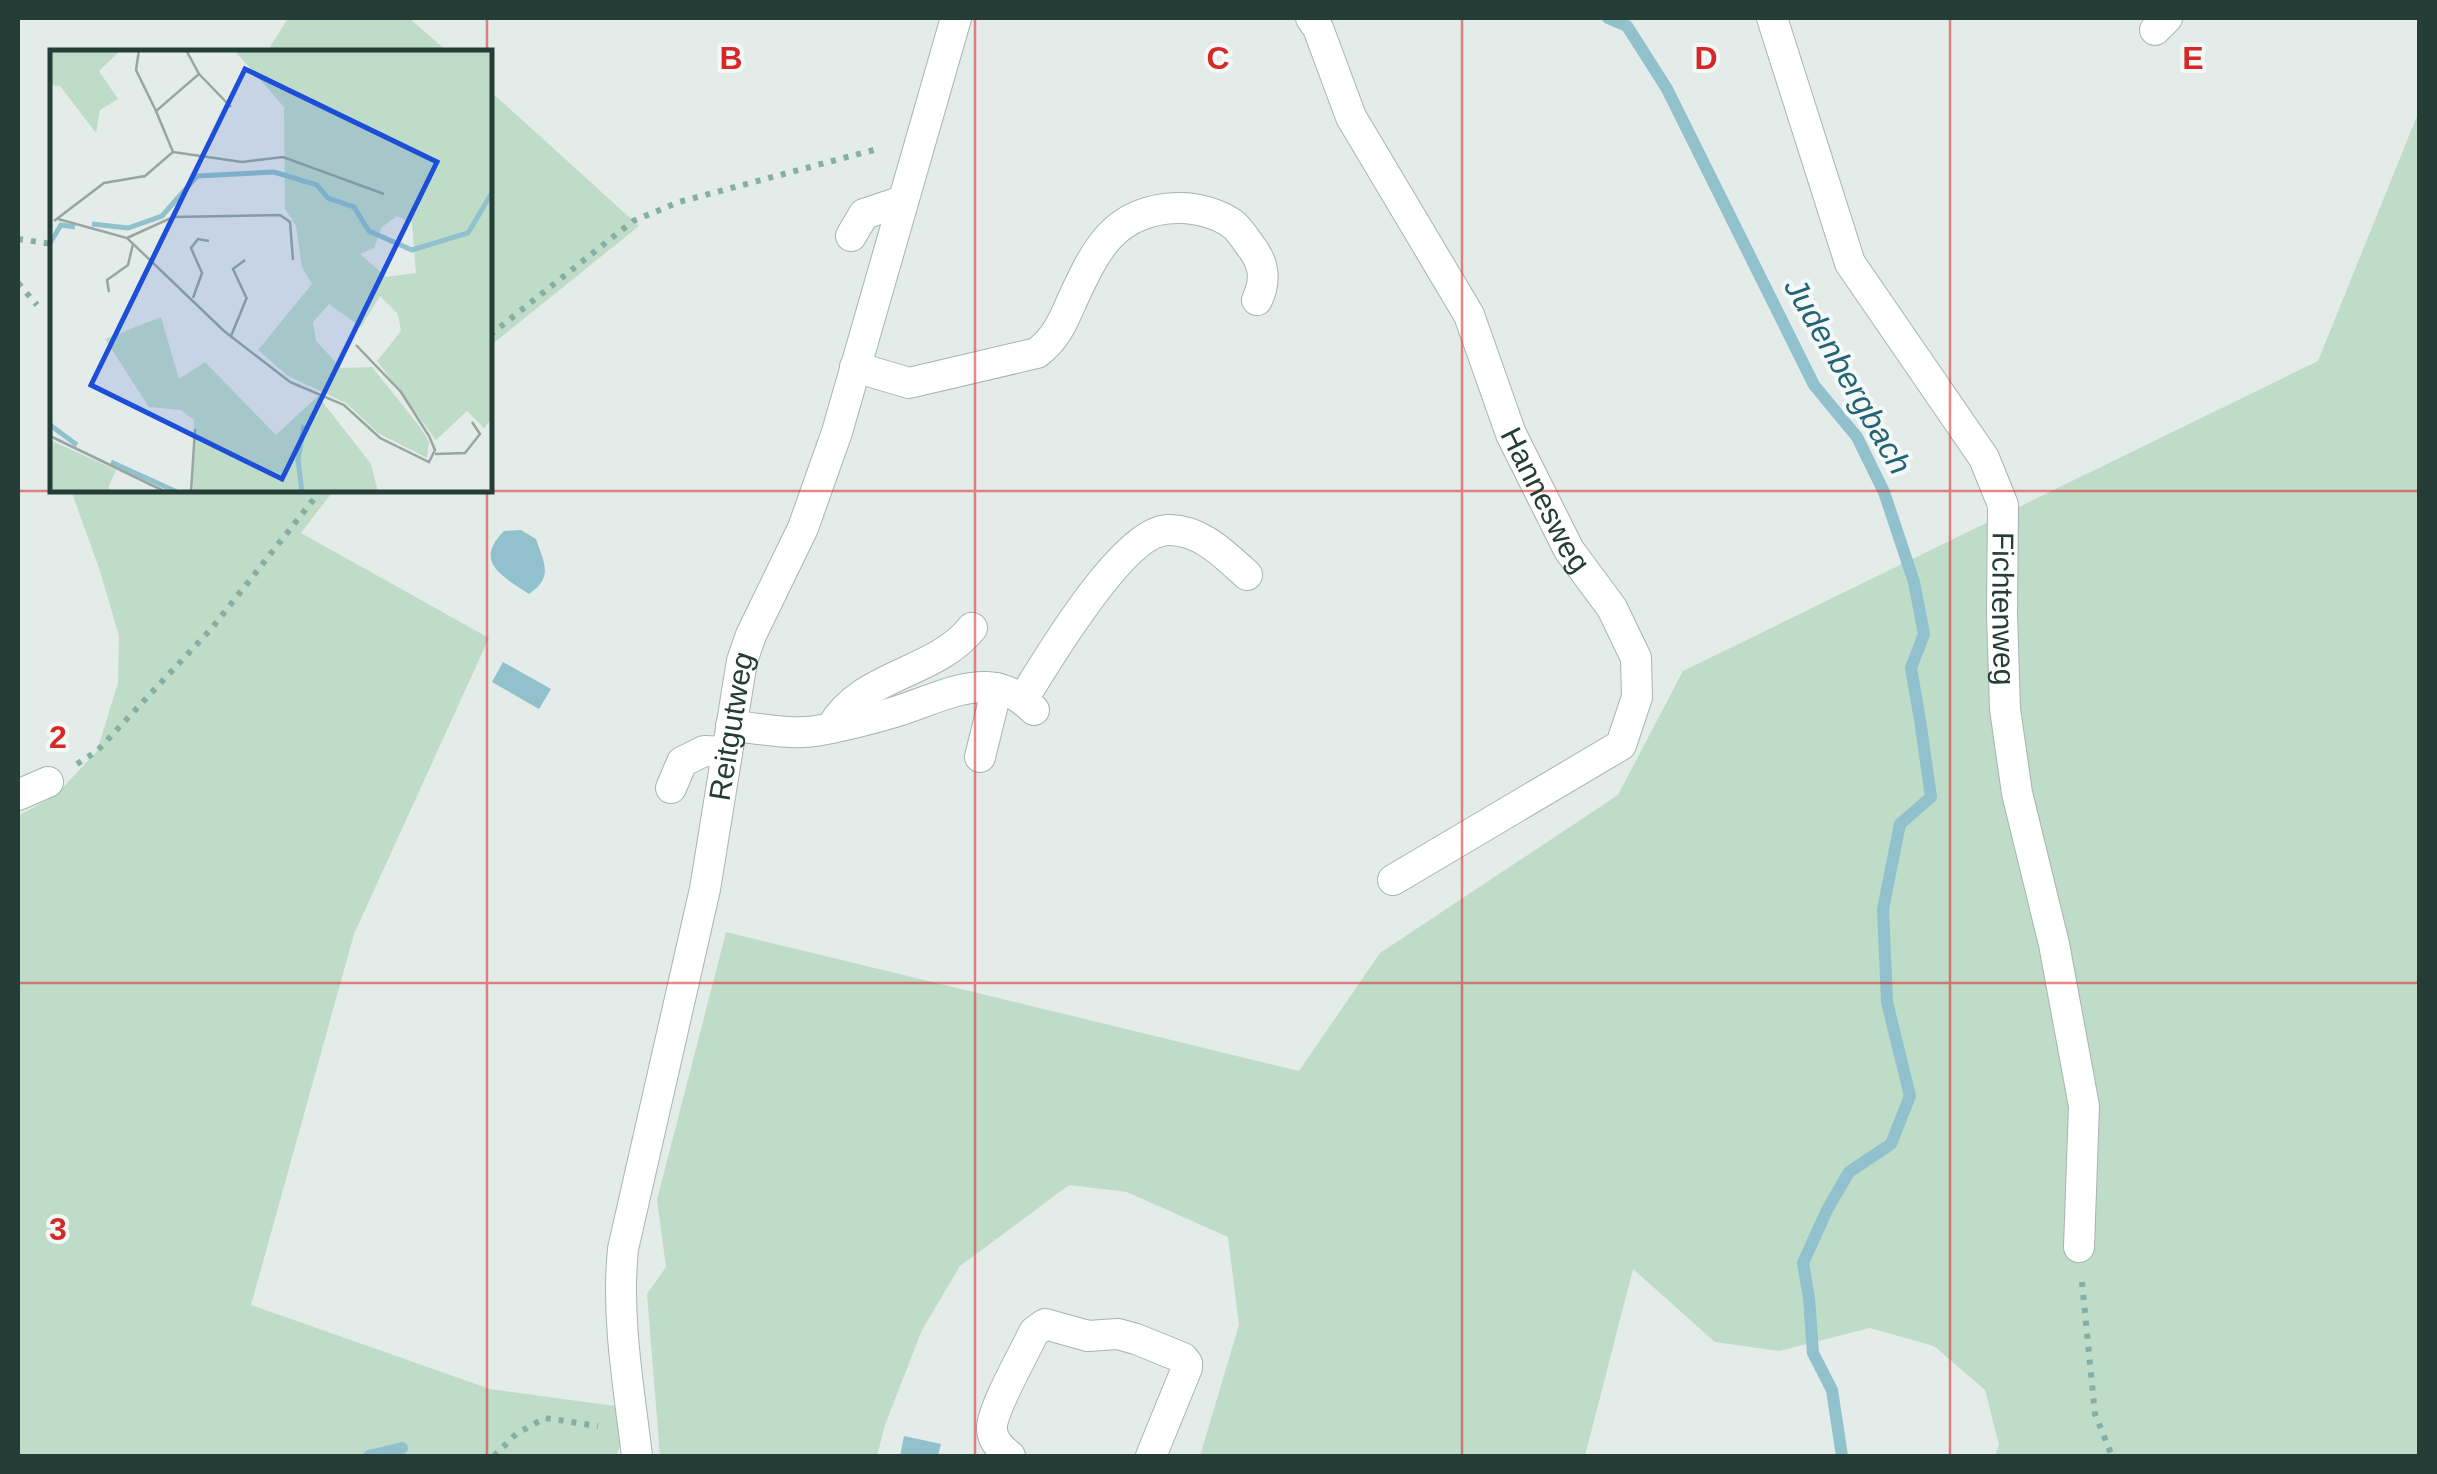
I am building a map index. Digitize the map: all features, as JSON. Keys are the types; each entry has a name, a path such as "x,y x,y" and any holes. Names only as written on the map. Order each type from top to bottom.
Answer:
{"street":[{"name":"Reitgutweg","path":"637,1456 622,1314 623,1250 695,938 742,661 750,635 803,528 836,432 956,18"},
{"name":"Hannesweg","path":"1311,18 1352,117 1469,315 1512,434 1569,550 1612,608 1636,658 1637,697 1621,745 1392,880"},
{"name":"Fichtenweg","path":"1772,18 1850,263 1984,458 2004,505 2005,709 2017,793 2054,944 2084,1106 2079,1246"},
{"path":"851,236 864,214 902,201"},
{"path":"855,367 909,383 1037,353 1053,341 1105,238 1133,217 1158,209 1193,208 1232,224 1258,256 1264,284 1257,300"},
{"path":"980,757 1102,582 1135,546 1156,531 1175,530 1197,536 1247,576"},
{"path":"831,728 857,697 932,660 956,645 972,628"},
{"path":"672,788 682,762 730,739 831,728 970,688 1018,699"},
{"path":"18,795 48,782"},
{"path":"1010,1456 993,1435 994,1417 1034,1332 1045,1324 1088,1336 1118,1334 1136,1338 1187,1362 1150,1456"}],"path":[{"path":"492,333 632,220 680,202 921,138"},
{"path":"18,239 50,244"},
{"path":"18,284 37,305"},
{"path":"48,782 98,751 212,628 319,492"},
{"path":"2079,1246 2095,1414 2112,1456"},
{"path":"494,1456 516,1434 545,1418 602,1426 633,1420"}],"green space":[{"path":"288,18 409,18 446,50 268,50"},
{"path":"492,93 639,226 492,344"},
{"path":"2419,111 2419,1456 1995,1456 1999,1445 1985,1390 1934,1346 1870,1328 1779,1351 1715,1342 1633,1269 1585,1456 1200,1456 1239,1325 1228,1237 1127,1192 1069,1185 960,1266 922,1330 877,1456 660,1456 647,1294 666,1267 657,1200 726,932 1299,1071 1380,953 1618,795 1683,671 2318,361"},
{"path":"72,492 332,492 301,533 489,638 354,934 251,1305 490,1389 615,1406 621,1444 616,1456 18,1456 18,816 56,795 97,751 118,683 119,636"}],"water":[{"path":"521,530 536,539 545,569 542,582 529,594 501,574 491,560 495,542 504,531"},
{"path":"503,662 551,689 539,709 492,682"},
{"path":"904,1436 941,1444 938,1456 900,1456"}],"waterway":[{"name":"Judenbergbach","path":"1608,18 1627,26 1667,89 1814,385 1857,437 1884,492 1914,582 1924,634 1911,668 1931,797 1900,824 1883,909 1887,1002 1910,1096 1891,1144 1849,1172 1803,1263 1813,1353 1832,1390 1842,1456"},
{"path":"369,1456 402,1448"}]}
